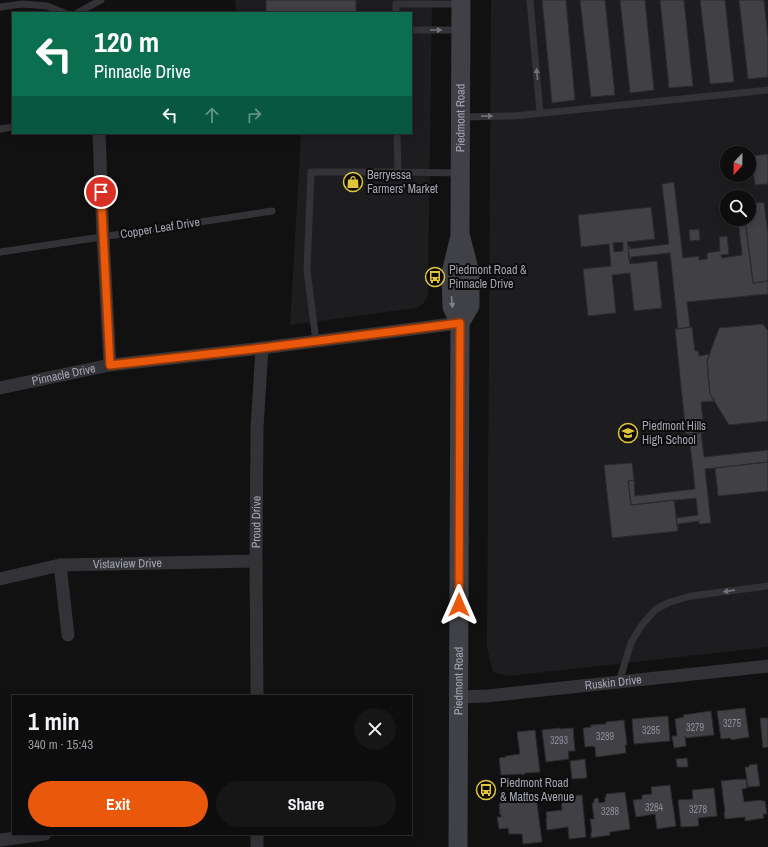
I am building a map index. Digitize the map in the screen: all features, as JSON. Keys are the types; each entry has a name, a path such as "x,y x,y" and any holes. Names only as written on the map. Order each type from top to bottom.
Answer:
{"main road":[{"name":"Piedmont Road","path":"458,847 460,323 452,306 452,273 460,236 461,2"}],"street":[{"path":"99,134 110,365"},
{"name":"Pinnacle Drive","path":"0,388 110,365 316,342 460,323"},
{"name":"Proud Drive","path":"257,695 257,428 262,348"},
{"name":"Vistaview Drive","path":"0,578 60,566 256,561"},
{"path":"60,566 68,635"},
{"name":"Ruskin Drive","path":"459,697 487,696 768,666"},
{"path":"0,840 38,835"},
{"path":"257,835 257,847"}],"lane":[{"path":"79,12 100,0"},
{"path":"530,0 540,113"},
{"path":"396,12 396,4 461,2"},
{"path":"0,7 22,4 46,6 62,12"},
{"path":"412,30 462,30"},
{"path":"461,117 514,116 768,90"},
{"path":"0,129 12,127"},
{"path":"398,134 398,172"},
{"path":"316,342 307,270 312,172 460,173"},
{"name":"Copper Leaf Drive","path":"0,252 272,212"},
{"path":"619,682 631,643 641,626 656,609 670,602 691,596 768,586"}],"shaded area":[{"path":"235,0 432,0 428,296 423,304 416,308 290,325 301,134 412,134 412,12 236,12"},
{"name":"Piedmont Hills High School","path":"491,0 768,0 768,647 508,676 493,672 487,648"}],"building":[{"path":"266,0 356,0 356,12 266,12"},
{"path":"542,0 566,0 575,100 552,103"},
{"path":"580,0 605,0 615,95 591,97"},
{"path":"620,0 645,0 654,90 630,93"},
{"path":"660,0 684,0 693,86 669,88"},
{"path":"700,0 725,0 734,82 710,84"},
{"path":"739,0 764,0 768,39 768,77 748,79"},
{"path":"768,154 768,184 755,185 756,155"},
{"path":"674,182 683,258 699,256 699,260 707,259 707,253 720,251 719,237 727,236 729,254 721,255 722,258 742,255 739,226 746,226 753,283 768,281 768,294 687,302 690,327 678,329 670,253 631,257 629,260 628,246 630,246 630,249 669,244 662,184"},
{"path":"764,202 768,235 768,281 753,283 746,226 756,226 756,203"},
{"path":"651,207 655,239 627,242 630,264 657,261 662,308 634,311 630,273 612,275 616,313 588,316 583,269 611,266 609,244 581,247 578,215","holes":["623,242 623,251 614,252 613,243"]},
{"path":"699,229 700,240 690,241 689,230"},
{"path":"763,324 768,331 768,421 729,425 710,394 707,361 719,328"},
{"path":"692,327 695,351 698,351 699,356 710,354 707,361 710,394 715,401 701,402 704,432 686,434 675,329"},
{"path":"701,433 704,457 768,450 768,462 705,469 711,523 699,524 699,521 678,524 677,527 676,518 698,515 696,498 631,505 628,481 634,480 635,496 695,489 689,434"},
{"path":"768,462 768,491 718,496 715,468"},
{"path":"632,463 634,480 628,481 631,505 674,500 678,531 612,538 604,465"},
{"path":"745,708 749,737 731,740 731,738 721,739 717,711"},
{"path":"711,711 714,735 685,738 686,746 674,748 672,736 677,736 675,719 684,717 683,715"},
{"path":"668,716 670,741 634,744 632,719"},
{"path":"760,718 768,718 768,747 763,748"},
{"path":"624,720 627,745 625,745 626,753 596,757 595,747 585,747 583,728 591,727 591,725 606,724 606,722"},
{"path":"573,728 575,751 568,751 569,759 546,762 542,730"},
{"path":"535,730 540,772 525,773 522,775 501,775 499,758 520,754 517,732"},
{"path":"687,758 688,767 677,767 676,759"},
{"path":"585,759 587,778 572,779 570,761"},
{"path":"757,764 760,786 748,787 745,767"},
{"path":"746,779 747,788 742,789 744,802 765,801 767,814 763,814 764,818 745,821 745,817 725,819 721,781"},
{"path":"670,785 676,826 657,829 655,814 636,817 633,800 642,799 642,795 652,794 651,787"},
{"path":"714,788 717,816 698,818 699,826 681,827 678,800 693,799 692,790"},
{"path":"625,792 630,829 610,832 610,835 591,838 592,832 590,819 594,819 592,803 594,803 594,799 598,798 599,803 605,802 606,794"},
{"path":"536,795 542,842 523,844 522,834 509,834 508,828 499,829 497,817 501,817 501,814 500,815 499,804 500,802 515,800 515,797 518,796"},
{"path":"582,795 586,837 569,839 568,827 547,830 546,812 562,810 561,797"}],"place":[{"name":"Berryessa Farmers' Market","path":"353,182"},
{"name":"Piedmont Road & Pinnacle Drive","path":"435,277"},
{"name":"Piedmont Hills High School","path":"628,433"},
{"name":"Piedmont Road & Mattos Avenue","path":"486,790"}],"route":[{"path":"101,192 110,365 262,348 460,323 461,390 459,605"}]}
